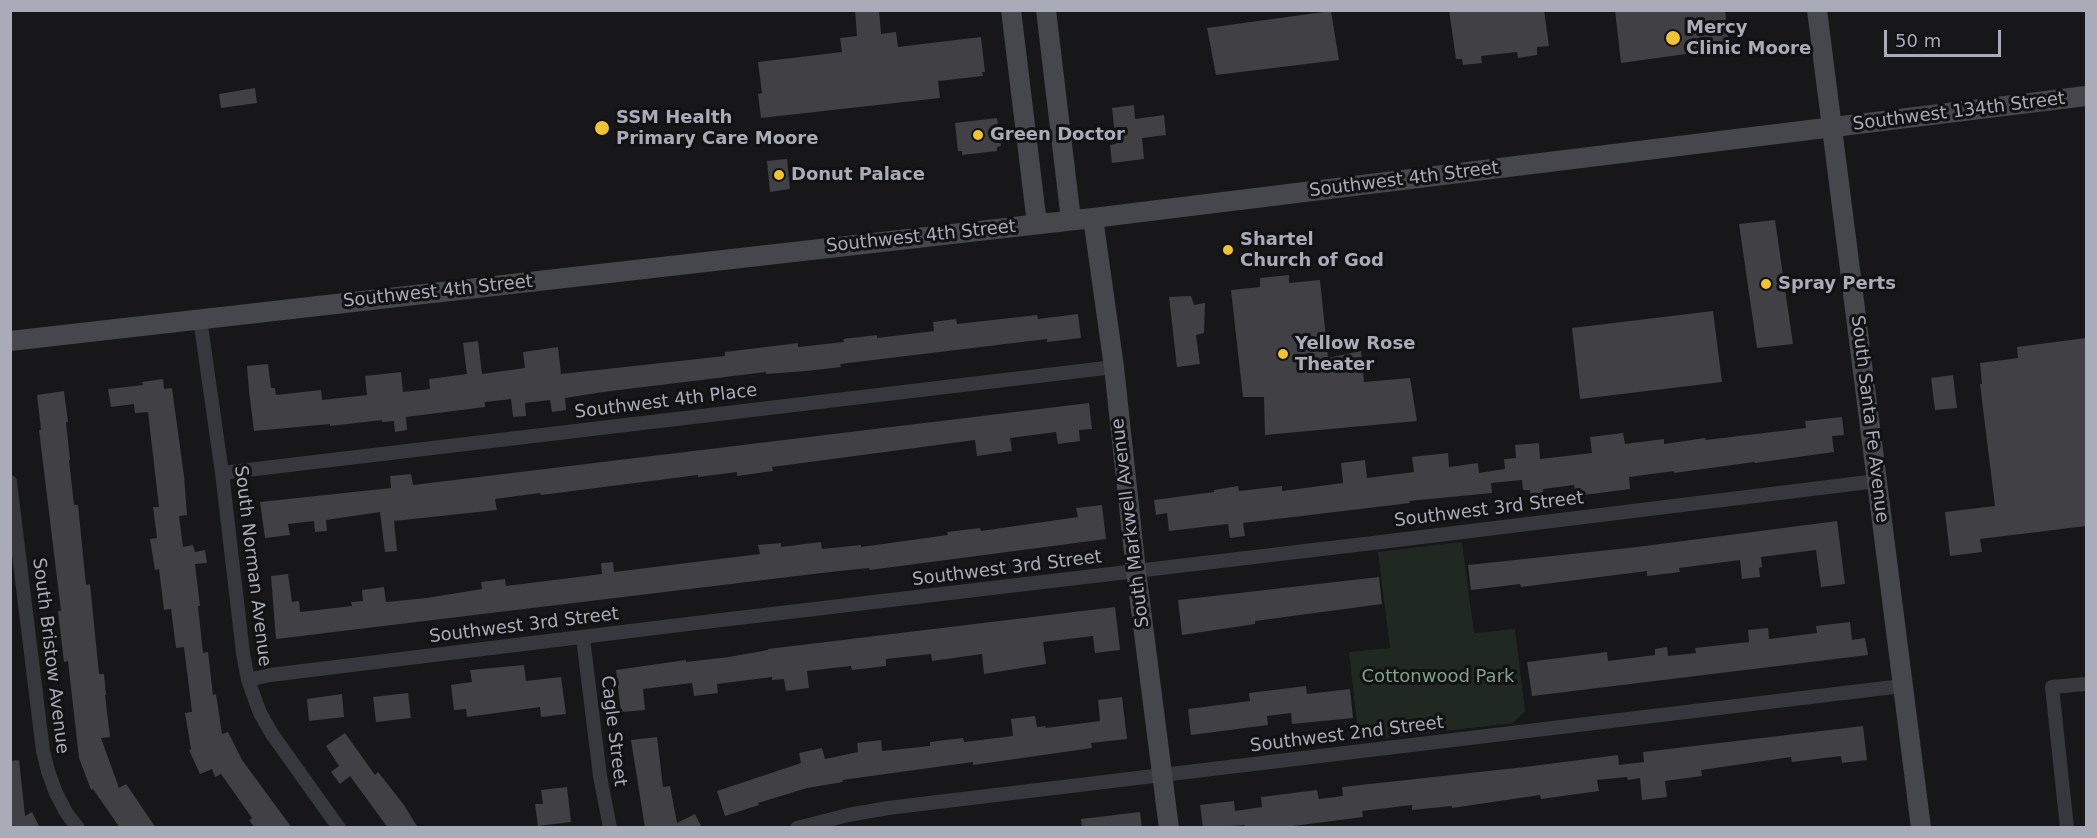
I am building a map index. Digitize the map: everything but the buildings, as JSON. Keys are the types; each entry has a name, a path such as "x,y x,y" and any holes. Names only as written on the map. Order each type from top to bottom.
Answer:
{"main road":[{"path":"1011,10 1037,224"},
{"path":"1046,10 1071,220"},
{"name":"South Santa Fe Avenue","path":"1817,10 1920,828"},
{"name":"Southwest 134th Street","path":"1831,128 2086,96"},
{"name":"Southwest 4th Street","path":"10,341 1093,218 1831,128"},
{"name":"South Markwell Avenue","path":"1093,218 1114,367 1136,571 1169,828"}],"street":[{"name":"South Norman Avenue","path":"200,318 248,680 260,713 272,734 339,828"},
{"name":"Southwest 4th Place","path":"222,473 1114,367"},
{"name":"Southwest 3rd Street","path":"248,680 270,675 1877,480"},
{"name":"South Bristow Avenue","path":"10,482 43,751 56,793 67,814 78,828"},
{"name":"Cagle Street","path":"583,638 600,776 610,828"},
{"path":"2067,828 2052,687 2086,684"},
{"name":"Southwest 2nd Street","path":"797,828 888,808 1902,686"}],"green space":[{"name":"Cottonwood Park","path":"1462,542 1474,633 1515,629 1525,711 1513,723 1359,741 1349,652 1390,648 1378,552"}],"place":[{"name":"Mercy Clinic Moore","path":"1673,38"},
{"name":"SSM Health Primary Care Moore","path":"602,128"},
{"name":"Green Doctor","path":"978,135"},
{"name":"Donut Palace","path":"779,175"},
{"name":"Shartel Church of God","path":"1228,250"},
{"name":"Spray Perts","path":"1766,284"},
{"name":"Yellow Rose Theater","path":"1283,354"}]}
